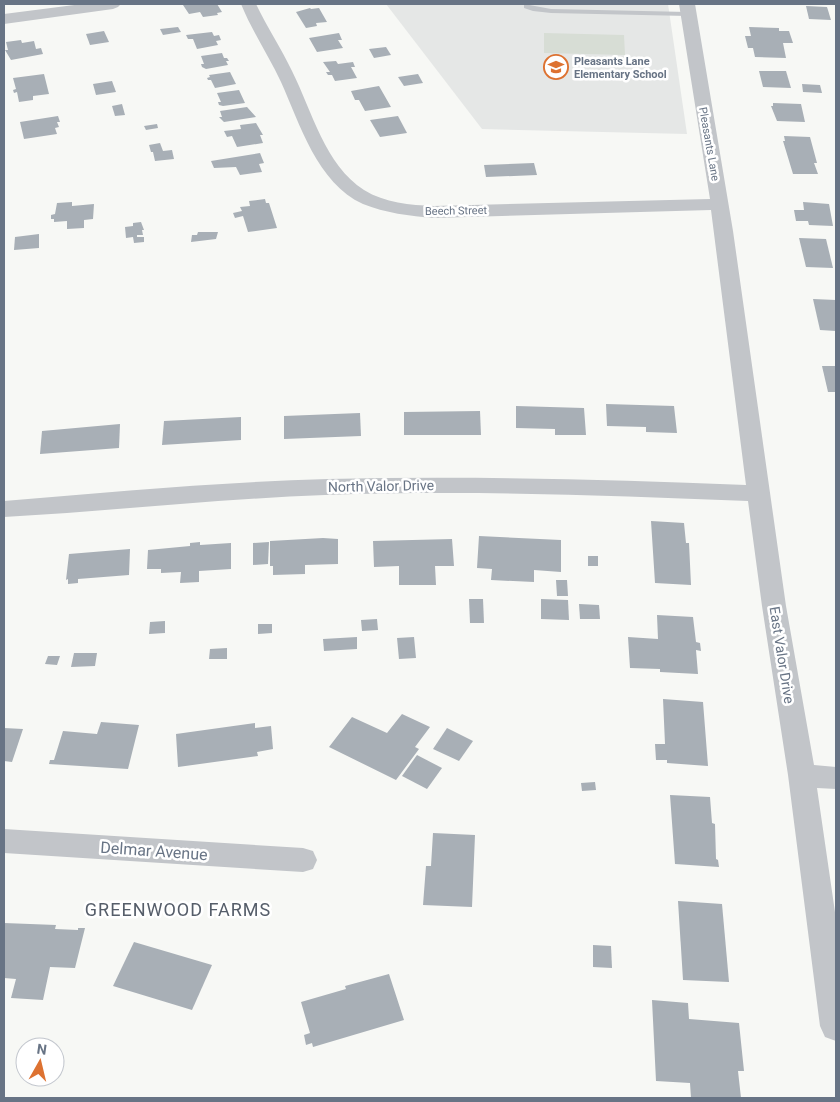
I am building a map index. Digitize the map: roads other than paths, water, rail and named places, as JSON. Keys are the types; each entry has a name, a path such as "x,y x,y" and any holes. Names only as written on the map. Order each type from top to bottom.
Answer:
{"street":[{"path":"4,19 113,4"},
{"name":"Beech Street","path":"248,4 334,171 351,189 371,200 410,210 434,212 719,204"},
{"name":"Pleasants Lane","path":"688,9 730,284"},
{"name":"East Valor Drive","path":"730,284 774,606 802,775 836,1026"},
{"name":"North Valor Drive","path":"4,509 203,493 326,487 484,485 758,493"},
{"path":"802,775 836,778"},
{"name":"Delmar Avenue","path":"4,841 303,860"}],"lane":[{"path":"527,4 533,10 551,11 628,13 688,9"},
{"path":"627,4 628,13"}],"place":[{"name":"Pleasants Lane Elementary School","path":"556,67"}],"district":[{"name":"GREENWOOD FARMS","path":"178,909"}]}
